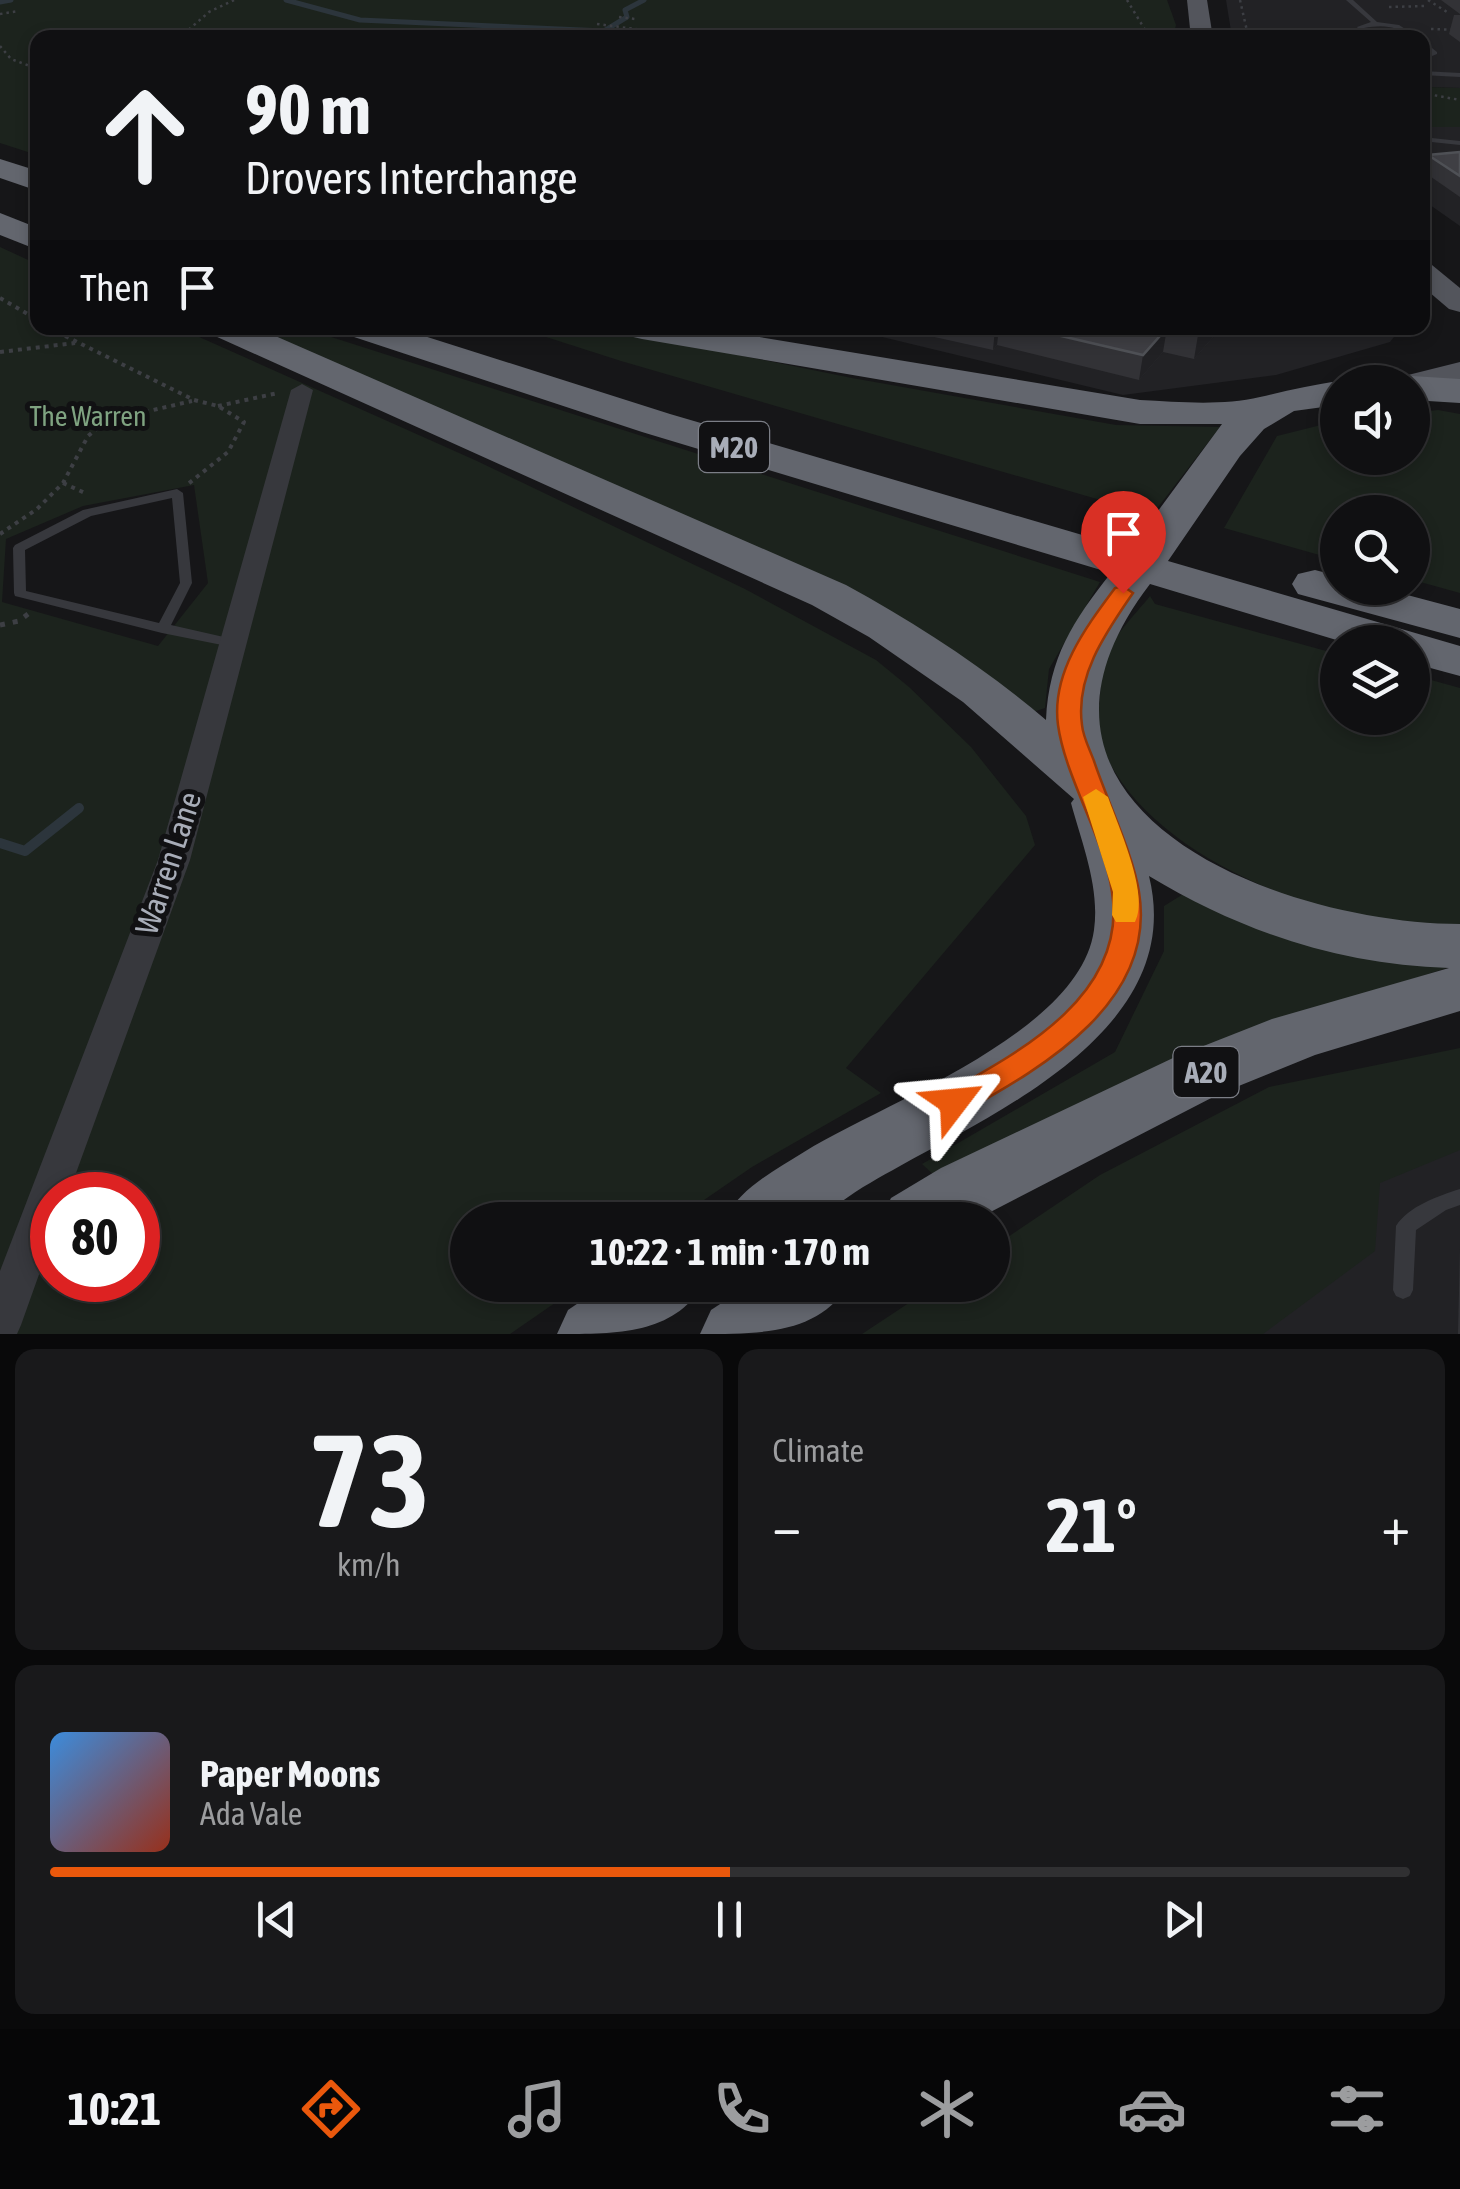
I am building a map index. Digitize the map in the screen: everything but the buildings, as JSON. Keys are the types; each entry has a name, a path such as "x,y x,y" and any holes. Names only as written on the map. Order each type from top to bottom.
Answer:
{"highway":[{"path":"0,223 30,236"},
{"path":"244,335 828,595 913,644 982,691 1150,848 1196,880 1281,915 1366,939 1460,946"},
{"name":"M20","path":"385,335 656,424 1164,559 1345,625"},
{"name":"M20","path":"476,335 1116,545"},
{"path":"683,335 1109,408 1192,415 1266,408 1320,397"},
{"path":"1430,388 1460,391"},
{"path":"786,1202 833,1170 1015,1068 1086,1012 1115,974 1124,936 1126,892 1070,725 1073,682 1090,638 1233,440 1266,408"},
{"name":"M20","path":"1164,559 1460,624"},
{"path":"1430,653 1460,661"},
{"name":"A20","path":"946,1202 1196,1076 1296,1036 1460,988"},
{"path":"595,1334 641,1302"},
{"path":"738,1334 786,1302"}],"main road":[{"path":"1197,0 1202,30"},
{"path":"1430,247 1460,272"},
{"path":"1430,277 1460,303"},
{"path":"1430,381 1460,372"}],"street":[{"name":"Warren Lane","path":"0,1325 174,860 302,390"}],"lane":[{"path":"1348,0 1374,22"},
{"path":"1363,30 1360,26 1374,22 1405,30"},
{"path":"1430,73 1460,75"},
{"path":"1430,141 1455,143"},
{"path":"162,629 186,584 177,492 88,513 20,548 20,593 100,610 162,629 232,642"},
{"path":"1403,1290 1406,1226 1439,1204 1460,1197"}],"path":[{"path":"188,30 209,12 234,0"},
{"path":"1127,0 1145,30"},
{"path":"1240,0 1247,30"},
{"path":"1393,0 1401,6"},
{"path":"1428,0 1446,12"},
{"path":"1379,7 1426,6"},
{"path":"0,14 18,11"},
{"path":"618,17 634,19"},
{"path":"600,25 644,30"},
{"path":"1430,29 1460,30"},
{"path":"0,46 12,59 30,65"},
{"path":"1430,97 1460,100"},
{"path":"0,298 30,315"},
{"path":"62,335 194,400 218,406 244,422 228,452 177,492"},
{"path":"0,352 75,343"},
{"path":"218,406 302,390"},
{"path":"0,534 37,509 63,483 88,436 106,421 194,400"}],"shaded area":[{"path":"1226,0 1460,0 1460,88 1430,87 1430,30 1231,30"},
{"path":"1430,127 1460,127 1460,226 1430,205 1430,161 1434,160 1430,153"},
{"path":"874,335 1396,335 1390,342 1276,375 1123,395"},
{"path":"1460,1092 1460,1334 1036,1334"}],"green space":[{"path":"0,0 1167,0 1176,25 1175,30 30,30 30,153 0,143"},
{"path":"1430,87 1460,88 1460,127 1430,127"},
{"name":"The Warren","path":"0,247 30,261 30,335 195,335 477,461 745,589 876,660 971,747 1026,816 1035,845 846,1068 881,1093 752,1167 701,1202 450,1202 450,1302 556,1302 510,1334 0,1334","holes":["194,485 208,583 158,646 2,602 6,539 83,506"]},
{"path":"270,335 325,335 1100,582 1049,669 1045,708 1027,714 983,676"},
{"path":"540,335 639,335 1116,425 1220,427 1152,515"},
{"path":"1430,411 1460,414 1460,593 1430,585 1430,495 1320,495 1320,555 1224,528 1277,436 1320,425 1320,475 1430,475"},
{"path":"1150,596 1155,604 1320,649 1320,735 1430,735 1430,680 1460,688 1460,928 1413,926 1306,902 1252,881 1202,854 1158,821 1123,784 1100,741 1101,672 1116,638"},
{"path":"1185,893 1447,968 1381,989 935,1176 922,1164 1115,1052 1164,951 1164,906"},
{"path":"1460,1048 1460,1150 1380,1183 1375,1251 1263,1334 862,1334 910,1302 1010,1302 1010,1236 1100,1175 1269,1087"}],"waterway":[{"path":"0,2 11,0"},
{"path":"286,0 360,20 582,30"},
{"path":"606,30 627,17 625,10 644,0"},
{"path":"0,843 25,851 79,808"}],"slow traffic":[{"path":"1096,797 1126,892 1125,915"}],"route":[{"path":"954,1102 1015,1068 1086,1012 1115,974 1124,936 1126,892 1070,725 1073,682 1090,638 1123,593"}]}
